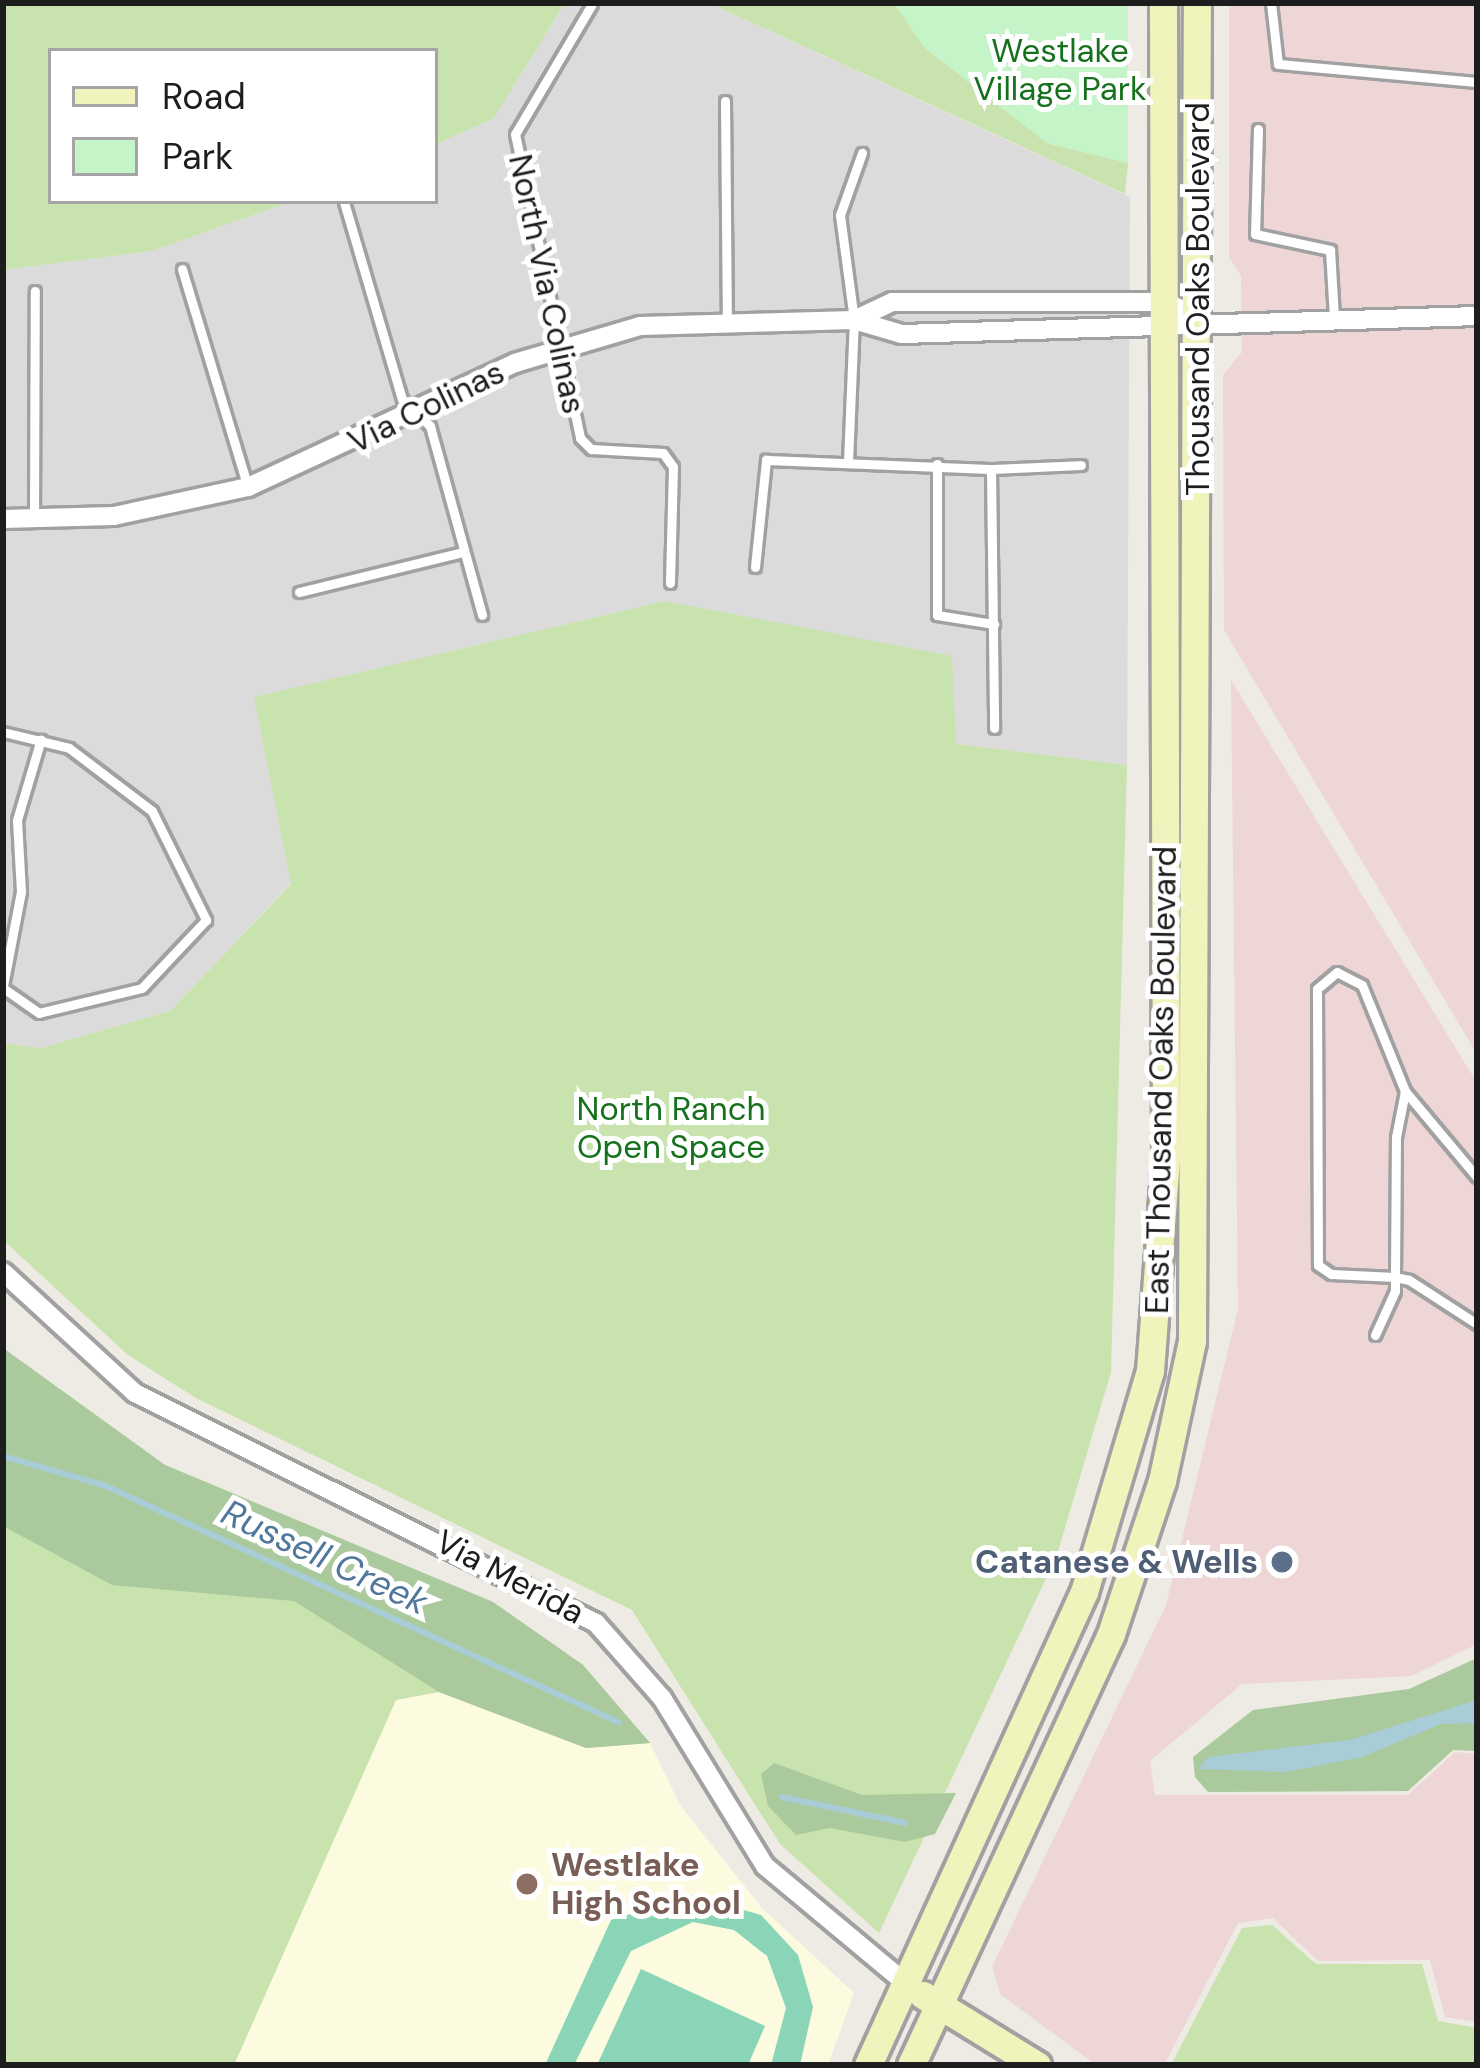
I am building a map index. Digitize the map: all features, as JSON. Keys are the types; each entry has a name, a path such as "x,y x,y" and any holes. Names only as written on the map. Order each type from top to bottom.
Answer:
{"main road":[{"name":"Thousand Oaks Boulevard","path":"1163,3 1165,542"},
{"name":"Thousand Oaks Boulevard","path":"1197,3 1199,596"},
{"name":"East Thousand Oaks Boulevard","path":"911,2065 922,1994 1111,1521 1150,1371 1166,1157 1165,542"},
{"name":"East Thousand Oaks Boulevard","path":"868,2065 922,1994 1111,1634 1162,1481 1192,1341 1199,596"},
{"path":"1166,1157 1179,1191 1174,1330 1192,1341"},
{"path":"922,1994 1037,2065"}],"street":[{"name":"Via Colinas","path":"854,320 892,302 1198,317 1477,316"},
{"name":"Via Colinas","path":"3,519 34,521 248,487 567,344 728,319 854,320 902,334 1165,315"},
{"name":"Via Merida","path":"3,1272 136,1393 596,1623 662,1698 765,1866 922,1994"}],"lane":[{"path":"1270,3 1278,64 1477,82"},
{"name":"North Via Colinas","path":"592,4 514,123 567,344 583,445 663,453 673,467 670,583"},
{"path":"725,101 728,319"},
{"path":"1258,129 1256,233 1330,250 1334,317"},
{"path":"848,462 854,320 840,214 862,153"},
{"path":"345,204 402,399 430,426 482,615"},
{"path":"182,269 248,487"},
{"path":"34,291 34,521"},
{"path":"755,567 759,465 848,462 991,469 1081,464"},
{"path":"937,464 937,616 994,624"},
{"path":"991,469 994,728"},
{"path":"299,592 463,551"},
{"path":"3,732 40,739 152,811 206,920 142,988 39,1013 3,987 21,892 17,820 40,739"},
{"path":"1477,1177 1405,1091 1362,985 1326,973 1316,988 1318,1265 1395,1277 1477,1324"},
{"path":"1375,1335 1395,1277 1405,1091"}],"shaded area":[{"path":"565,3 709,3 1130,197 1127,765 956,744 665,601 255,697 291,883 170,1011 41,1048 3,1043 3,270 152,251 285,204 438,204 438,144 494,118"},
{"path":"1229,3 1477,3 1477,1054 1224,630 1223,375 1242,352 1241,276 1229,257"},
{"path":"1231,680 1477,1083 1477,1644 1411,1676 1242,1684 1150,1761 1155,1795 1408,1795 1455,1752 1477,1754 1477,2022 1445,2017 1430,1960 1318,1961 1273,1918 1238,1923 1164,2065 1096,2065 1001,1995 992,1967 1166,1605 1238,1309"},
{"name":"Westlake High School","path":"439,1692 586,1748 650,1743 680,1805 763,1909 854,1993 828,2065 234,2065 395,1700"}],"green space":[{"path":"3,3 565,3 494,118 438,144 438,48 48,48 48,204 285,204 152,251 3,270"},
{"path":"709,3 894,3 925,48 1047,143 1128,163 1125,194"},
{"name":"Westlake Village Park","path":"894,3 1128,3 1128,163 1047,143 925,48"},
{"name":"North Ranch Open Space","path":"665,601 952,656 956,744 1127,765 1111,1372 1057,1555 879,1933 780,1844 632,1610 196,1398 128,1355 3,1240 3,1043 41,1048 170,1011 291,884 254,697"},
{"path":"3,1348 165,1465 493,1602 583,1665 650,1743 586,1748 439,1692 396,1700 234,2065 3,2065"},
{"path":"3,1348 165,1465 493,1602 583,1665 650,1743 586,1748 439,1692 294,1601 112,1585 3,1526"},
{"path":"1477,1658 1477,1751 1453,1750 1408,1791 1208,1792 1195,1777 1193,1757 1253,1710 1409,1689"},
{"path":"774,1763 862,1795 956,1793 935,1834 905,1842 830,1828 796,1835 768,1806 761,1774"},
{"path":"692,1895 761,1915 798,1955 813,2007 800,2065 771,2065 786,2008 767,1956 734,1930 693,1922 631,1951 574,2065 545,2065 611,1920"},
{"path":"1272,1925 1316,1964 1422,1964 1438,2021 1477,2028 1477,2065 1171,2065 1242,1928"},
{"path":"641,1969 765,2026 748,2065 597,2065"}],"water":[{"path":"1477,1700 1477,1723 1441,1724 1362,1757 1286,1772 1198,1769 1208,1757 1350,1740"}],"waterway":[{"name":"Russell Creek","path":"3,1456 106,1486 618,1722"},
{"name":"Russell Creek","path":"782,1797 905,1823"}],"place":[{"name":"Catanese & Wells","path":"1282,1562"},
{"name":"Westlake High School","path":"527,1884"}]}
